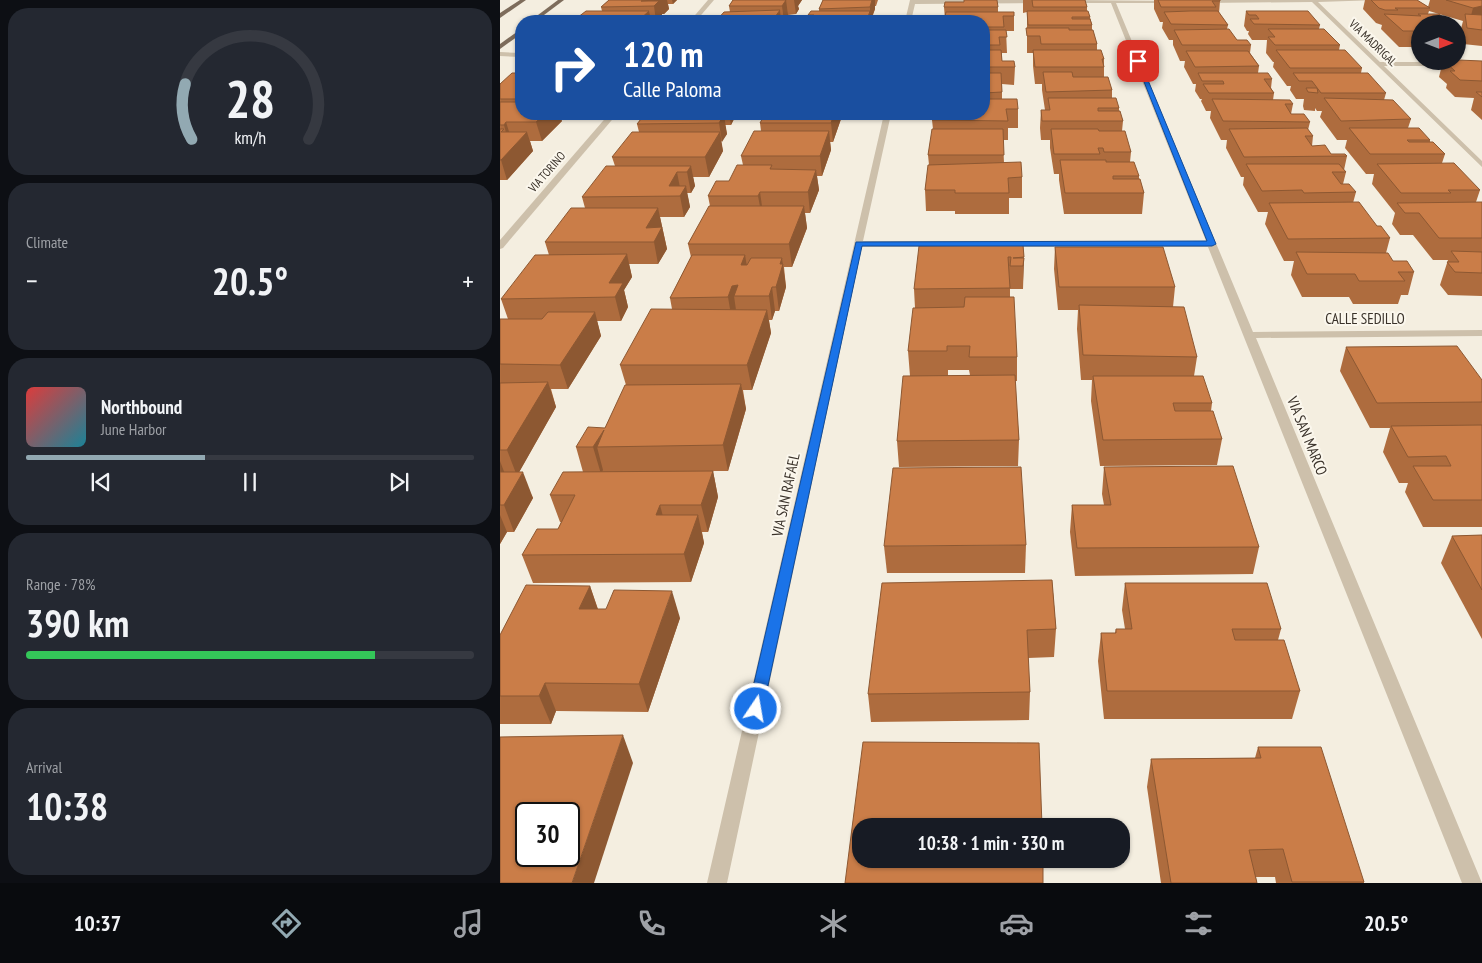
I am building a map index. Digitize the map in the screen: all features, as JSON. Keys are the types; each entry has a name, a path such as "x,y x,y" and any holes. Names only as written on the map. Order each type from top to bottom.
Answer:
{"main road":[{"path":"500,16 523,0"},
{"path":"542,15 561,0"},
{"path":"500,47 515,35"}],"street":[{"path":"698,15 711,0"},
{"name":"VIA MADRIGAL","path":"1314,0 1482,164"},
{"path":"1199,1 1376,0"},
{"path":"909,15 912,1 1044,1"},
{"path":"1063,1 1180,1"},
{"name":"VIA SAN MARCO","path":"1113,1 1472,883"},
{"path":"500,54 515,54"},
{"path":"1378,64 1482,64"},
{"name":"VIA TORINO","path":"500,246 608,120"},
{"name":"VIA SAN RAFAEL","path":"717,883 886,120"},
{"path":"859,244 1212,244"},
{"name":"CALLE SEDILLO","path":"1248,335 1482,333"}],"building":[{"path":"609,0 659,1 654,6 601,7"},
{"path":"733,0 786,0 782,6 729,6"},
{"path":"823,0 872,0 870,7 819,9"},
{"path":"964,0 997,0 998,7 944,7 945,2 964,2"},
{"path":"1032,0 1085,0 1087,7 1033,7"},
{"path":"1158,0 1220,1 1212,1 1216,7 1161,7"},
{"path":"1371,0 1417,0 1430,8 1395,8 1398,10 1385,10 1379,8"},
{"path":"1446,0 1482,0 1482,6 1473,8"},
{"path":"780,10 776,15 721,15 724,12"},
{"path":"586,11 649,11 645,15 581,15"},
{"path":"811,11 870,11 869,15 808,15"},
{"path":"1027,11 1088,11 1090,17 1072,17 1072,19 1090,19 1092,25 1028,25"},
{"path":"1218,11 1228,25 1171,24 1164,12"},
{"path":"1246,11 1308,11 1320,25 1254,24 1250,19 1259,19 1256,15 1249,15"},
{"path":"946,12 1014,12 1014,16 1003,16 1004,27 990,27 990,15 945,15"},
{"path":"1384,14 1411,15 1411,31 1403,31"},
{"path":"1418,14 1439,14 1440,15"},
{"path":"1465,15 1482,15 1482,30 1467,28"},
{"path":"1026,28 1093,30 1097,44 1041,44 1040,36 1027,36"},
{"path":"1229,29 1237,40 1247,40 1251,45 1182,45 1174,30"},
{"path":"1268,29 1324,29 1340,45 1275,45 1268,37 1275,37"},
{"path":"990,30 1006,30 1007,37 999,37 1000,45 990,45"},
{"path":"990,50 1001,50 1002,61 1014,61 1015,67 990,67"},
{"path":"1033,50 1101,50 1104,67 1035,67"},
{"path":"1276,50 1345,50 1362,68 1290,68"},
{"path":"1186,51 1248,51 1259,66 1195,67"},
{"path":"1466,60 1482,61 1482,81 1460,80 1450,71 1466,70"},
{"path":"1043,72 1072,72 1073,77 1108,77 1112,90 1046,92"},
{"path":"512,73 515,73 515,99 500,99 500,84"},
{"path":"990,73 1001,73 1002,92 990,93"},
{"path":"1198,73 1268,73 1272,79 1264,79 1274,93 1209,93 1203,84 1224,84 1223,81 1202,81"},
{"path":"1293,73 1368,73 1386,93 1321,93 1312,81 1299,81"},
{"path":"1306,88 1317,88 1318,93 1308,92"},
{"path":"1048,98 1116,98 1119,108 1098,108 1098,111 1120,111 1123,121 1042,121 1041,110 1050,110"},
{"path":"1324,98 1393,100 1411,119 1341,121"},
{"path":"990,99 1017,99 1018,109 1006,109 1008,121 932,120 990,120"},
{"path":"1212,99 1290,100 1293,104 1285,104 1291,114 1304,114 1310,122 1223,121"},
{"path":"500,102 515,102 515,120 538,120 536,122 506,122 504,125 500,125"},
{"path":"640,120 721,120 719,123 637,124"},
{"path":"762,120 832,120 831,123 760,123"},
{"path":"1307,128 1313,136 1305,136 1312,146 1325,145 1331,154 1345,154 1347,156 1244,157 1229,129"},
{"path":"1349,128 1419,128 1430,140 1407,140 1409,142 1433,142 1445,154 1370,154"},
{"path":"500,129 504,129 501,132 527,132 501,160 500,160"},
{"path":"932,129 1003,129 1004,155 928,155"},
{"path":"1051,129 1125,131 1131,152 1104,152 1103,148 1098,148 1100,154 1054,154"},
{"path":"754,131 829,131 820,156 741,156"},
{"path":"632,132 720,132 705,157 612,157"},
{"path":"1060,160 1134,162 1139,176 1113,176 1113,179 1140,179 1144,193 1065,193"},
{"path":"1021,162 1022,177 1008,178 1009,193 955,193 955,190 925,190 928,165"},
{"path":"1454,163 1480,190 1448,190 1451,193 1401,193 1377,164"},
{"path":"1246,164 1339,164 1346,172 1332,172 1341,184 1349,184 1356,192 1304,193 1302,190 1262,191"},
{"path":"737,165 772,165 770,169 816,170 808,192 760,192 758,196 708,196 716,181 729,181"},
{"path":"606,166 691,166 687,172 677,172 669,186 686,186 680,196 582,197"},
{"path":"1359,202 1377,226 1381,226 1390,238 1288,239 1269,203"},
{"path":"1482,202 1482,238 1439,238 1419,213 1405,213 1397,203"},
{"path":"709,206 804,206 789,244 688,244"},
{"path":"571,208 658,208 646,228 662,227 654,242 545,242"},
{"path":"1023,245 1024,257 1013,258 1024,258 1023,266 1010,266 1011,257 1008,257 1010,288 914,289 919,246"},
{"path":"1055,247 1163,247 1175,287 1059,287"},
{"path":"1451,251 1482,252 1482,273 1455,272 1447,262 1459,262"},
{"path":"1296,252 1388,253 1393,261 1407,261 1414,272 1398,272 1405,281 1359,281 1355,274 1307,274"},
{"path":"627,254 609,283 623,283 615,297 501,299 535,255"},
{"path":"692,255 745,255 741,265 747,265 751,258 782,258 780,264 783,264 776,287 772,287 769,296 734,296 738,285 732,286 728,297 670,298"},
{"path":"965,297 1014,297 1017,357 969,357 970,346 947,346 947,351 908,351 913,308 964,307"},
{"path":"1079,305 1184,307 1197,357 1083,355"},
{"path":"651,309 767,310 747,365 620,365"},
{"path":"548,312 595,312 560,365 500,364 500,319 542,319"},
{"path":"1457,346 1482,380 1482,402 1377,403 1346,347"},
{"path":"1015,375 1019,440 897,441 903,376"},
{"path":"1093,376 1203,376 1212,403 1173,403 1175,411 1213,411 1222,439 1103,440"},
{"path":"548,382 507,450 500,450 500,383"},
{"path":"741,384 723,445 597,447 604,430 593,447 576,447 588,427 605,428 625,385"},
{"path":"1482,425 1482,500 1433,500 1413,466 1451,466 1446,456 1408,457 1391,426"},
{"path":"1233,466 1259,547 1077,548 1072,505 1111,505 1104,467"},
{"path":"1021,467 1026,545 884,546 893,468"},
{"path":"713,471 701,505 660,505 656,515 698,515 684,554 522,555 537,529 558,529 575,495 550,495 563,472"},
{"path":"500,472 523,472 504,505 500,505"},
{"path":"1482,535 1482,590 1452,536"},
{"path":"1052,580 1056,629 1027,630 1030,692 868,694 882,583"},
{"path":"1125,583 1267,583 1281,629 1232,629 1235,640 1284,640 1300,691 1107,691 1101,633 1116,633 1116,629 1132,629"},
{"path":"526,585 590,586 579,609 606,609 614,590 672,591 639,684 545,683 539,696 500,696 500,635"},
{"path":"623,735 580,860 580,802 515,802 515,867 578,867 572,883 500,883 500,737"},
{"path":"863,742 1039,743 1042,818 853,818"},
{"path":"1258,747 1321,747 1364,882 1292,882 1283,849 1249,850 1257,883 1171,883 1151,759 1261,758"},
{"path":"852,828 852,868 1043,868 1043,883 845,883"}],"route":[{"path":"756,709 859,244 1212,244 1138,61"}]}
